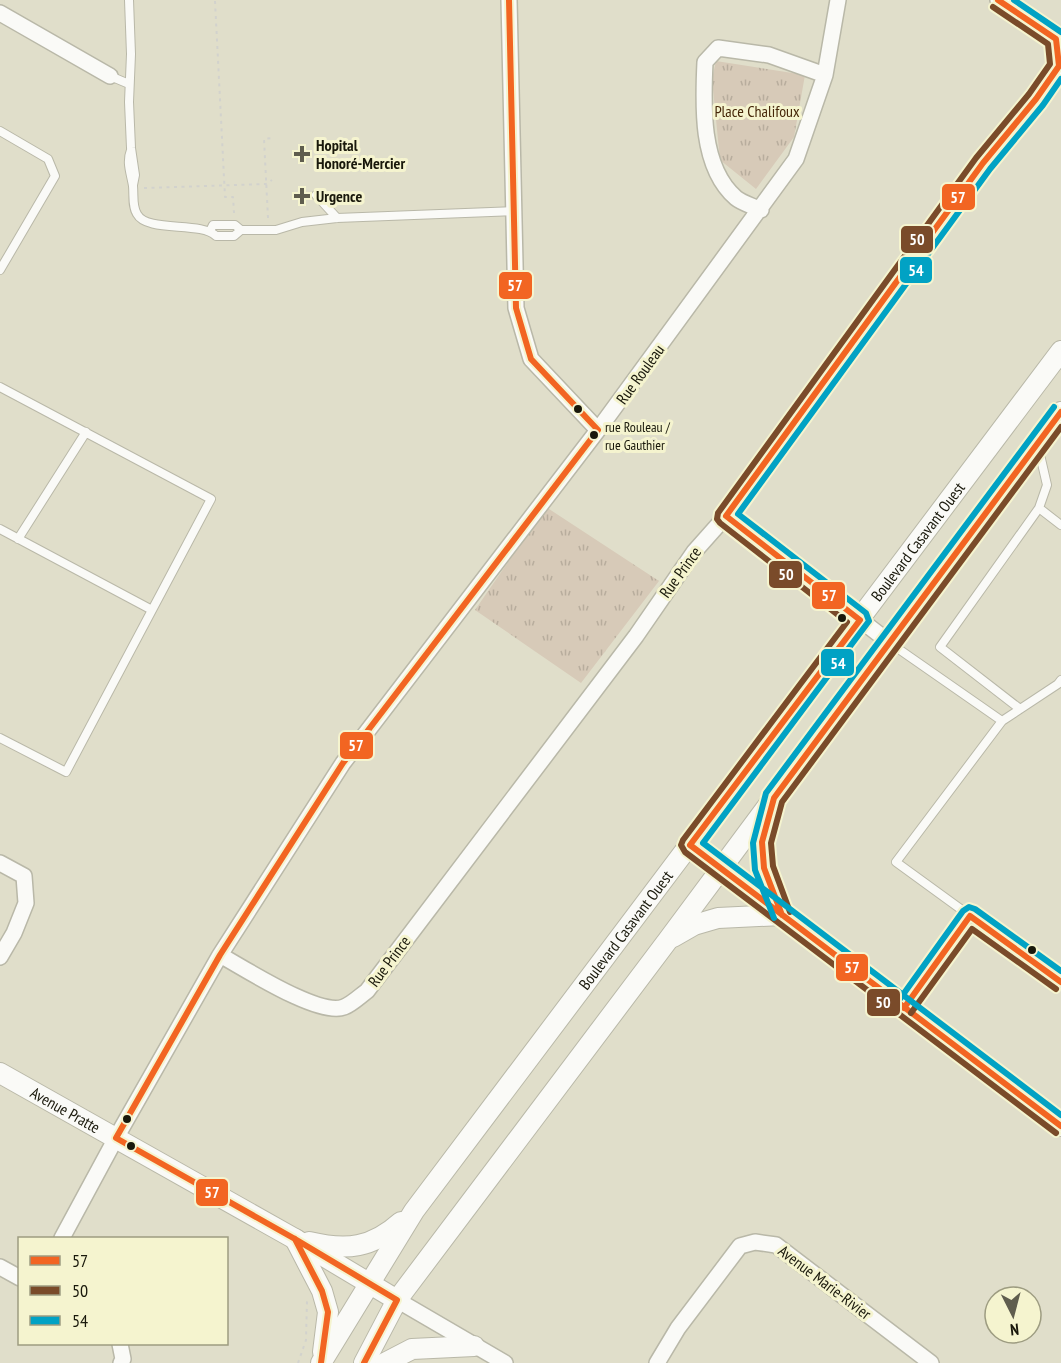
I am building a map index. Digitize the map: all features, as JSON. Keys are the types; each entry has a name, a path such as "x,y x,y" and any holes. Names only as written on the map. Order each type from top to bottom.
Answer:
{"street":[{"path":"509,0 516,308 531,360 598,430"},
{"name":"Rue Rouleau","path":"63,1237 116,1138 220,955 343,763 598,430 796,159 825,75 838,0"},
{"name":"Rue Prince","path":"220,955 299,999 329,1009 344,1008 367,991 636,636 694,552 726,516 983,163 1036,99 1059,66 1056,39 998,0"},
{"path":"0,13 110,76"},
{"path":"760,210 737,199 723,184 710,155 702,108 705,62 718,48 769,55 825,75"},
{"name":"Boulevard Casavant Ouest","path":"321,1363 414,1211 1061,351"},
{"path":"364,1363 397,1300 1061,412"},
{"path":"726,516 889,642"},
{"path":"774,798 762,842 764,868 782,915"},
{"path":"690,845 1061,1126"},
{"path":"0,863 24,876 26,903 14,933 0,957"},
{"path":"668,940 694,925 718,918 782,915"},
{"name":"Avenue Pratte","path":"0,1073 295,1239 505,1363"},
{"path":"295,1239 327,1246 348,1247 368,1244 388,1233 414,1211"},
{"path":"295,1239 322,1291 328,1312 321,1363"},
{"name":"Avenue Marie-Rivier","path":"657,1363 678,1328 727,1261 740,1246 755,1242 776,1245 931,1363"},
{"path":"0,1267 18,1277"},
{"path":"120,1345 122,1361"},
{"path":"385,1363 412,1349 474,1346"}],"lane":[{"path":"129,0 131,148 135,175 133,185 135,211 139,218 161,225 210,231 216,236 234,236 238,228 269,230 286,228 313,220 514,211"},
{"path":"110,76 129,84"},
{"path":"0,130 48,159 55,176 0,270"},
{"path":"316,195 337,218"},
{"path":"0,387 212,499 66,772 0,738"},
{"path":"18,539 86,432"},
{"path":"1020,709 940,647 1039,508 1047,485 1037,444"},
{"path":"1039,508 1061,525"},
{"path":"0,529 152,610"},
{"path":"889,642 1002,721"},
{"path":"1061,680 1002,721 896,862 1061,982"},
{"path":"904,1008 970,916"}],"path":[{"path":"215,1 225,197 233,197 238,228"},
{"path":"269,230 264,138 272,138"},
{"path":"142,188 266,184 272,180"}],"green space":[{"name":"Place Chalifoux","path":"716,61 805,75 794,137 756,189 720,160 712,79"},
{"path":"546,507 659,581 581,683 475,610"}],"transit line":[{"name":"57","path":"364,1363 397,1300 295,1239 116,1138 220,955 343,763 598,430 531,359 516,308 509,0"},
{"name":"57","path":"998,0 1056,39 1059,66 1036,99 983,163 726,516 860,620 690,845 1061,1126"},
{"name":"54","path":"1014,0 1061,32"},
{"name":"50","path":"993,7 1048,44 1050,64 1029,94 976,158 718,513 717,519 720,523 847,622 681,845 685,852 1056,1133"},
{"name":"54","path":"1061,79 1043,105 990,169 738,514 866,613 869,621 703,843 1061,1115"},
{"name":"54","path":"774,918 755,870 753,843 766,793 1054,407"},
{"name":"57","path":"782,915 764,868 762,842 774,798 1061,412"},
{"name":"50","path":"790,912 773,866 771,843 782,802 1061,427"},
{"name":"54","path":"897,1003 963,911 969,907 1061,971"},
{"name":"57","path":"904,1008 970,916 1061,982"},
{"name":"50","path":"911,1013 972,929 1056,989"},
{"name":"57","path":"295,1239 322,1291 328,1312 321,1363"}],"place":[{"name":"Hopital Honoré-Mercier","path":"302,154"},
{"name":"Urgence","path":"302,196"},
{"name":"rue Rouleau / rue Gauthier","path":"594,435"}]}
